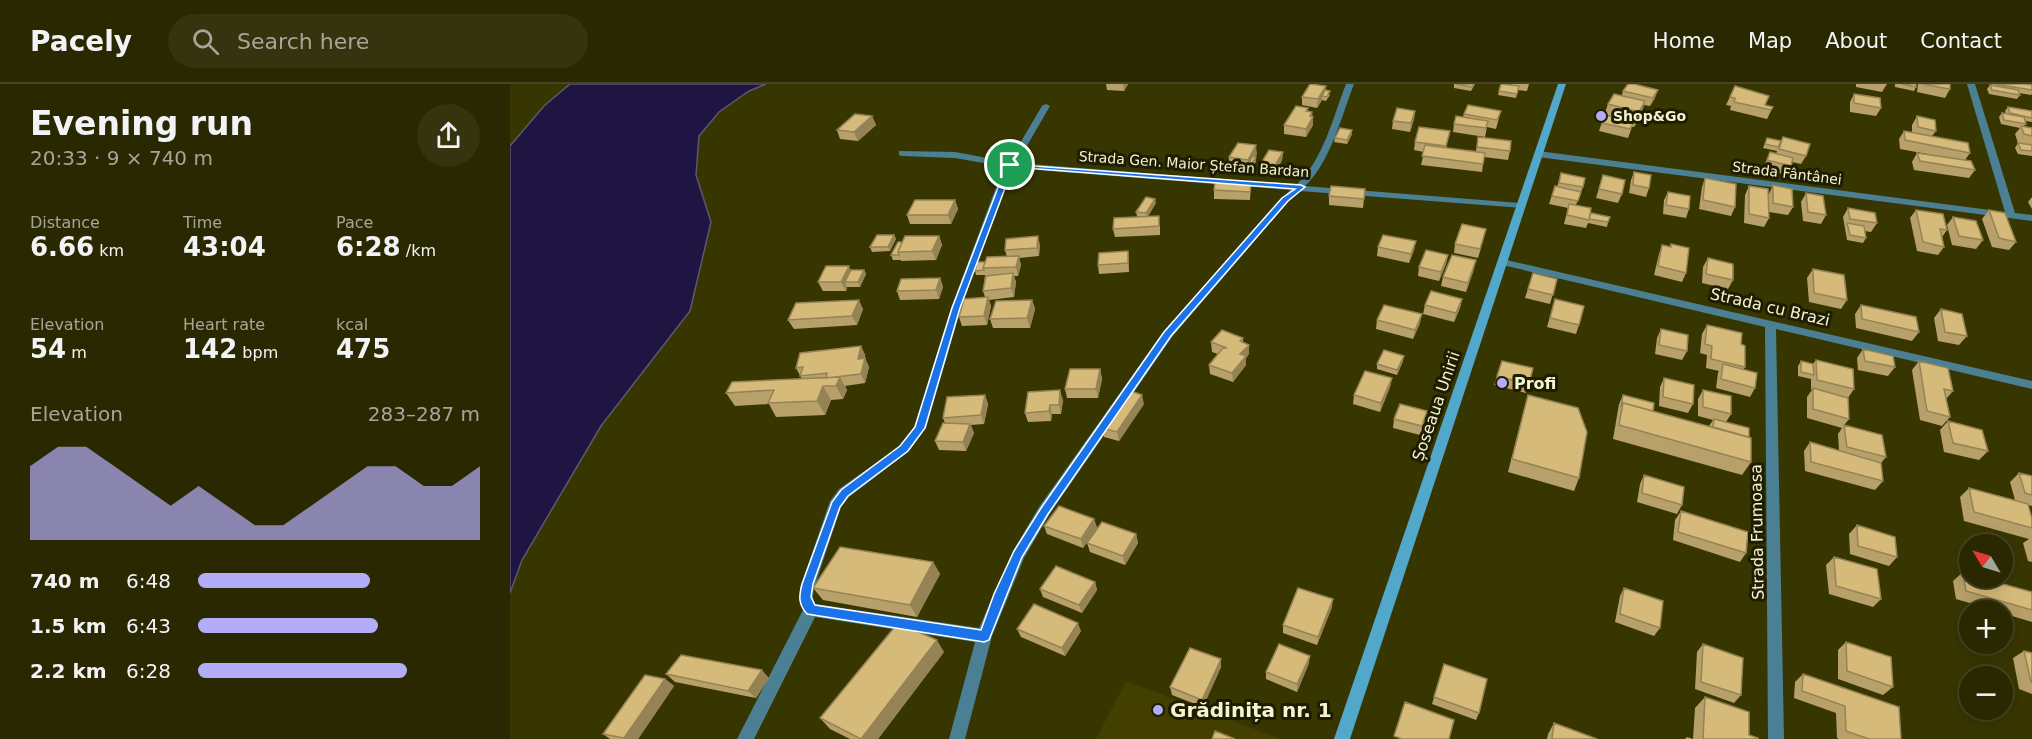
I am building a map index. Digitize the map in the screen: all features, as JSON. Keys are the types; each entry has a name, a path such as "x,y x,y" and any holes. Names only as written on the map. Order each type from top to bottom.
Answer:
{"main road":[{"name":"Șoseaua Unirii","path":"1342,739 1562,84"}],"street":[{"path":"957,739 984,636 1018,555 1039,520 1183,315 1285,200 1301,187 1324,149 1350,84"},
{"path":"1971,84 2011,216"},
{"path":"984,636 811,610 806,604 805,597 835,505 844,493 904,448 920,428 956,308 1010,165 1046,106"},
{"name":"Strada Gen. Maior Ștefan Bardan","path":"902,153 955,155 1010,165 1520,206"},
{"name":"Strada Fântânei","path":"1538,154 2032,218"},
{"name":"Strada cu Brazi","path":"1502,262 2032,385"},
{"name":"Strada Frumoasa","path":"1770,324 1776,739"},
{"path":"745,739 811,610"}],"shaded area":[{"path":"570,84 766,84 749,91 719,112 699,136 696,175 711,222 690,311 601,426 522,560 510,593 510,146 544,106"},
{"name":"Grădinița nr. 1","path":"1126,681 1281,739 1096,739"}],"building":[{"path":"1310,84 1326,86 1318,99 1302,97"},
{"path":"1456,84 1473,84 1472,87"},
{"path":"1501,84 1519,86 1517,94 1499,91"},
{"path":"1628,84 1658,90 1653,98 1623,91"},
{"path":"1922,84 1950,84 1950,89"},
{"path":"1995,84 2032,85 2032,90"},
{"path":"1990,85 2018,90 2020,95 1992,90"},
{"path":"1735,86 1769,96 1765,105 1773,107 1771,110 1734,102 1735,98 1730,97"},
{"path":"1325,90 1330,91 1327,97 1322,96"},
{"path":"1614,94 1645,101 1639,112 1608,104"},
{"path":"1854,94 1880,98 1881,108 1854,103"},
{"path":"1468,105 1501,111 1497,120 1464,114"},
{"path":"1296,106 1308,108 1306,111 1312,112 1310,116 1313,117 1306,129 1284,125"},
{"path":"2008,107 2032,111 2032,118 2010,113"},
{"path":"1397,108 1415,111 1411,123 1393,121"},
{"path":"2002,113 2024,117 2026,124 2004,120"},
{"path":"855,114 872,116 854,132 837,130"},
{"path":"1605,115 1634,122 1630,129 1602,123"},
{"path":"1456,116 1488,121 1486,128 1454,124"},
{"path":"1917,116 1935,120 1936,131 1918,127"},
{"path":"2021,126 2032,128 2032,136 2024,134"},
{"path":"1419,127 1450,131 1446,146 1415,142"},
{"path":"1340,128 1352,130 1347,140 1335,138"},
{"path":"1904,131 1968,143 1970,153 1905,140"},
{"path":"1478,137 1511,141 1510,151 1477,147"},
{"path":"1783,137 1810,144 1806,156 1779,149"},
{"path":"1767,138 1781,141 1778,147 1765,144"},
{"path":"1238,143 1256,145 1248,160 1229,157"},
{"path":"2018,143 2032,145 2032,151 2021,150"},
{"path":"1425,145 1485,153 1483,164 1422,156"},
{"path":"1269,150 1283,152 1274,167 1260,165"},
{"path":"1770,152 1793,158 1791,166 1767,160"},
{"path":"1917,153 1971,161 1975,170 1920,161"},
{"path":"1253,156 1256,157 1251,165 1248,164"},
{"path":"1634,172 1651,175 1649,188 1633,185"},
{"path":"1561,173 1585,178 1583,187 1559,183"},
{"path":"1603,175 1625,180 1622,194 1599,189"},
{"path":"1705,178 1736,184 1735,207 1703,200"},
{"path":"1215,182 1251,184 1250,192 1214,190"},
{"path":"1773,185 1792,189 1793,207 1773,203"},
{"path":"1331,186 1365,189 1364,199 1329,196"},
{"path":"1555,186 1581,192 1578,201 1552,196"},
{"path":"1749,186 1768,189 1769,218 1749,214"},
{"path":"1668,192 1690,196 1689,209 1666,205"},
{"path":"1806,193 1823,196 1826,215 1808,212"},
{"path":"1146,197 1155,199 1146,213 1136,212"},
{"path":"915,200 955,200 948,215 907,215"},
{"path":"1569,204 1591,208 1589,220 1567,215"},
{"path":"1848,208 1875,213 1877,223 1850,219"},
{"path":"1916,210 1943,214 1947,230 1940,229 1944,247 1923,242"},
{"path":"1989,210 2005,213 2016,242 1999,238"},
{"path":"1591,213 1610,217 1608,222 1589,219"},
{"path":"1159,216 1159,226 1113,229 1114,218"},
{"path":"1953,217 1976,221 1983,240 1959,236"},
{"path":"1847,223 1864,226 1866,238 1850,235"},
{"path":"1462,224 1486,229 1480,249 1455,244"},
{"path":"877,235 894,235 888,247 870,247"},
{"path":"1383,235 1416,241 1411,254 1378,247"},
{"path":"905,236 939,236 932,251 898,252"},
{"path":"1038,236 1037,248 1005,250 1006,239"},
{"path":"898,242 902,242 899,255 891,255"},
{"path":"1671,244 1689,248 1686,273 1658,266 1662,245 1671,247"},
{"path":"1426,250 1448,255 1441,272 1419,267"},
{"path":"1128,251 1128,263 1098,265 1099,253"},
{"path":"1452,255 1476,260 1468,283 1443,277"},
{"path":"1019,256 1016,267 983,268 987,257"},
{"path":"1708,258 1733,264 1733,280 1706,274"},
{"path":"977,262 985,262 984,270 975,271"},
{"path":"826,266 849,266 841,282 818,282"},
{"path":"1813,269 1844,275 1847,300 1814,293"},
{"path":"851,270 864,270 858,282 845,282"},
{"path":"1013,273 1011,288 983,291 986,276"},
{"path":"1533,273 1557,279 1553,295 1528,289"},
{"path":"940,278 936,290 897,291 901,279"},
{"path":"1431,291 1462,299 1456,313 1425,305"},
{"path":"988,297 984,316 959,317 964,299"},
{"path":"1555,299 1584,306 1579,325 1550,318"},
{"path":"859,300 852,316 788,320 796,303"},
{"path":"1032,300 1027,318 990,319 996,301"},
{"path":"1384,305 1422,314 1415,330 1377,320"},
{"path":"1861,305 1916,317 1919,332 1862,319"},
{"path":"1941,309 1962,314 1967,336 1945,332"},
{"path":"1707,325 1742,333 1741,344 1745,346 1745,367 1711,359 1712,346 1705,344"},
{"path":"1661,329 1688,335 1687,351 1659,345"},
{"path":"1222,330 1243,338 1240,341 1249,345 1240,354 1246,356 1232,373 1209,365 1223,348 1227,348 1211,342"},
{"path":"861,346 858,359 865,358 861,374 826,378 827,373 800,376 803,367 796,368 800,353"},
{"path":"1863,349 1893,356 1895,367 1865,361"},
{"path":"1384,350 1404,356 1397,370 1377,364"},
{"path":"1816,360 1853,369 1854,389 1817,380"},
{"path":"1502,361 1533,368 1529,384 1497,376"},
{"path":"1801,361 1813,364 1814,375 1801,372"},
{"path":"1919,361 1948,368 1953,391 1944,389 1950,417 1927,411"},
{"path":"1723,364 1757,373 1755,388 1721,379"},
{"path":"1070,369 1100,369 1096,389 1065,389"},
{"path":"1365,371 1392,378 1381,403 1354,395"},
{"path":"840,377 836,386 823,386 817,401 768,403 774,390 726,393 732,382"},
{"path":"1664,378 1694,385 1693,404 1663,397"},
{"path":"1813,388 1848,398 1849,419 1813,409"},
{"path":"1060,390 1059,405 1050,405 1049,411 1025,413 1028,392"},
{"path":"1128,390 1142,395 1117,432 1102,428"},
{"path":"1703,390 1731,396 1731,414 1703,407"},
{"path":"985,395 981,415 943,418 947,397"},
{"path":"1528,395 1578,408 1587,432 1579,478 1512,459"},
{"path":"1623,395 1654,403 1653,411 1623,403 1621,407"},
{"path":"1623,403 1751,438 1751,462 1619,425"},
{"path":"1400,404 1427,411 1422,426 1394,419"},
{"path":"1714,419 1749,428 1749,437 1713,427"},
{"path":"1948,421 1982,430 1988,451 1953,443"},
{"path":"943,423 970,424 963,442 935,441"},
{"path":"1844,425 1882,435 1886,457 1847,447"},
{"path":"1810,442 1881,463 1883,481 1811,462"},
{"path":"2019,473 2032,476 2032,495 2025,493"},
{"path":"1644,475 1684,487 1682,505 1642,493"},
{"path":"1969,488 2028,504 2032,528 1974,512"},
{"path":"1059,506 1094,519 1081,539 1044,526"},
{"path":"1681,511 1748,532 1746,553 1678,532"},
{"path":"1102,522 1136,534 1123,556 1087,543"},
{"path":"1857,525 1895,537 1897,557 1858,546"},
{"path":"840,547 933,562 910,605 813,588"},
{"path":"1834,557 1877,569 1881,599 1836,586"},
{"path":"1056,566 1095,582 1079,605 1040,589"},
{"path":"2013,587 2032,592 2032,610 2013,605 2013,600 1997,600 1966,591 1966,588"},
{"path":"1298,588 1333,599 1318,637 1283,625"},
{"path":"1624,588 1663,601 1660,628 1620,614"},
{"path":"1034,604 1078,623 1062,648 1017,629"},
{"path":"898,623 937,640 861,739 820,718"},
{"path":"1846,642 1891,657 1893,687 1847,671"},
{"path":"1279,644 1310,656 1297,684 1266,672"},
{"path":"1703,644 1743,658 1741,695 1701,682"},
{"path":"1190,648 1221,659 1202,700 1170,687"},
{"path":"2024,651 2032,653 2032,682 2031,682"},
{"path":"681,655 762,670 748,691 666,674"},
{"path":"1444,664 1487,679 1479,713 1434,697"},
{"path":"1803,674 1899,707 1901,739 1869,739 1846,731 1845,706 1802,691"},
{"path":"645,675 665,679 624,738 603,734"},
{"path":"1705,697 1749,712 1749,735 1758,739 1703,739"},
{"path":"1405,702 1454,720 1449,739 1402,739 1394,736"},
{"path":"1554,723 1597,739 1552,739"},
{"path":"1215,731 1235,739 1212,739"}],"place":[{"name":"Shop&Go","path":"1601,116"},
{"name":"Profi","path":"1502,383"},
{"name":"Grădinița nr. 1","path":"1158,710"}],"route":[{"path":"1010,165 1301,187 1285,200 1168,334 1044,511 1018,555 984,636 811,610 806,604 805,597 835,505 844,493 904,448 920,428 956,308 1010,165"}]}
